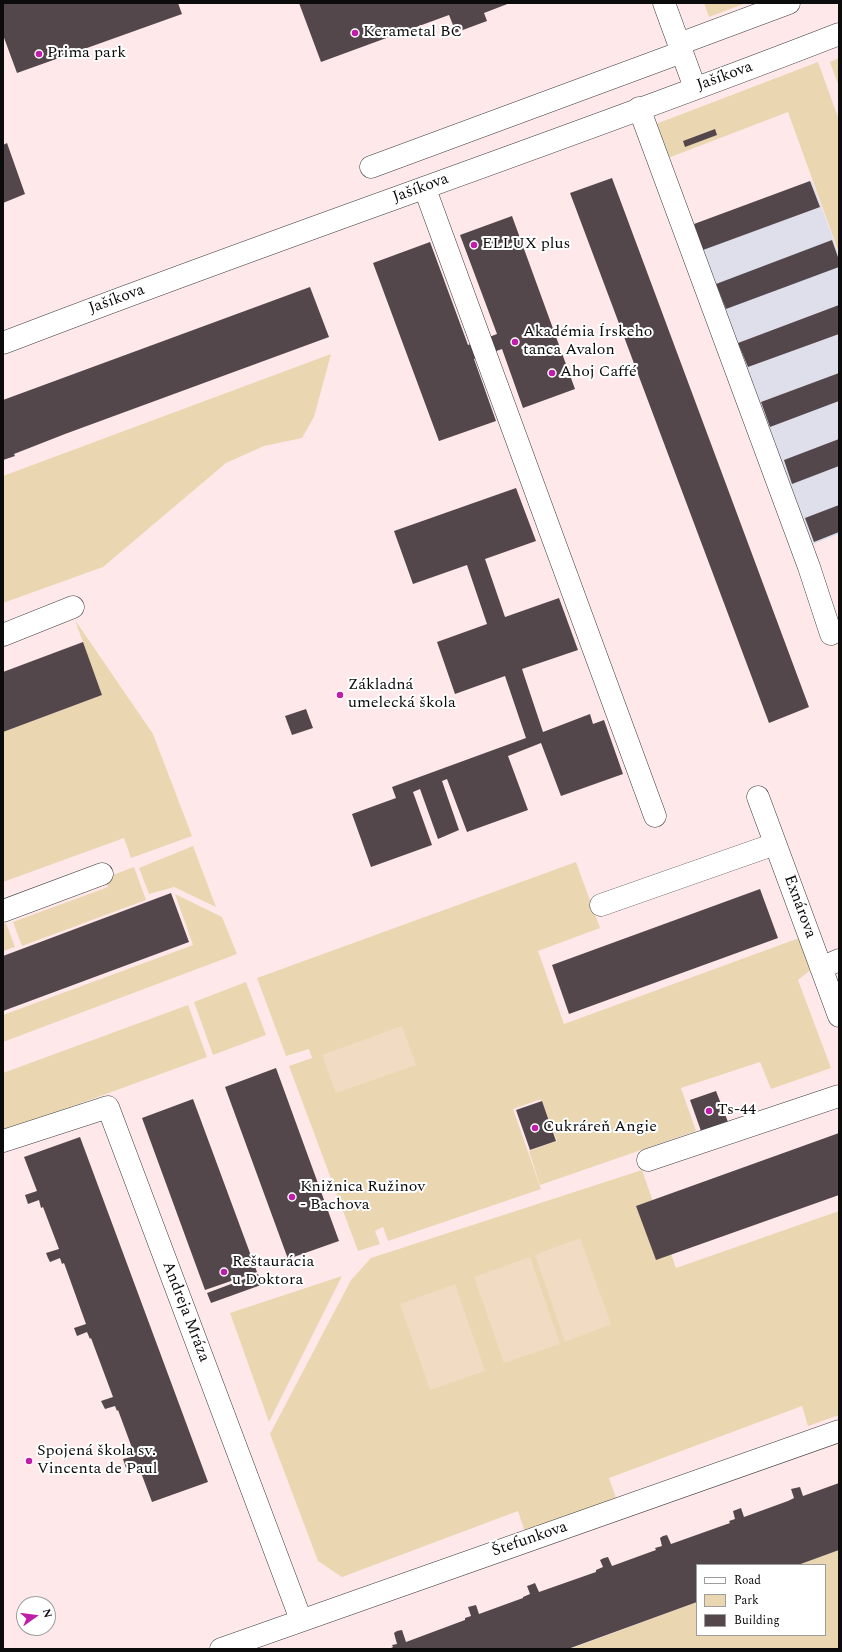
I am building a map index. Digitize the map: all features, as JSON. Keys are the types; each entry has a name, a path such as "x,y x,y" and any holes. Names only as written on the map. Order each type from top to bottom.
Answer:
{"street":[{"path":"664,3 695,88"},
{"path":"371,167 681,48 789,3"},
{"name":"Jašíkova","path":"3,343 330,221 425,189 839,34"},
{"path":"639,108 806,560 831,634"},
{"path":"425,189 481,347 526,464 655,816"},
{"path":"3,635 73,607"},
{"name":"Exnárova","path":"758,797 775,844 830,964 839,1016"},
{"path":"601,905 775,844"},
{"path":"3,911 102,874"},
{"path":"648,1160 839,1096"},
{"name":"Andreja Mráza","path":"3,1141 108,1107 301,1620"},
{"name":"Štefunkova","path":"221,1649 839,1431"}],"shaded area":[{"path":"812,181 839,255 839,534 811,545 694,225"},
{"path":"402,1026 416,1065 336,1093 322,1055"},
{"path":"580,1238 611,1324 565,1342 535,1255"},
{"path":"530,1257 560,1344 504,1363 474,1277"},
{"path":"455,1284 485,1371 430,1390 400,1304"}],"green space":[{"path":"704,3 746,3 709,17"},
{"path":"839,58 839,87 830,62"},
{"path":"818,62 839,120 839,253 788,112 668,158 656,124"},
{"path":"331,354 314,417 302,438 264,446 226,463 103,567 3,603 3,476"},
{"path":"75,620 153,734 192,836 131,858 124,838 3,882 3,732 102,695"},
{"path":"193,846 216,907 174,887 149,894 139,868"},
{"path":"576,862 600,928 538,951 564,1024 802,937 813,968 798,980 831,1068 771,1089 760,1062 681,1088 696,1131 540,1185 529,1151 557,1141 541,1099 513,1109 541,1189 388,1241 383,1227 375,1231 380,1244 358,1251 289,1066 312,1058 309,1049 286,1056 257,978"},
{"path":"134,867 146,900 22,946 13,922 108,887 105,878"},
{"path":"175,894 222,917 237,954 3,1042 3,1015 193,945"},
{"path":"6,923 15,947 3,951 3,924"},
{"path":"246,982 266,1035 213,1055 194,1002"},
{"path":"188,1005 207,1057 5,1131 3,1127 3,1073"},
{"path":"642,1170 676,1268 839,1211 839,1415 808,1426 802,1406 609,1478 616,1498 525,1532 518,1511 342,1577 318,1561 270,1434 351,1280 371,1258"},
{"path":"342,1276 269,1422 230,1313"},
{"path":"839,1550 839,1649 570,1649 696,1602 696,1636 826,1636 826,1564 801,1564"}],"building":[{"name":"Prima park","path":"3,3 178,3 182,14 17,73 3,35"},
{"name":"Kerametal BC","path":"299,3 510,3 484,13 487,21 452,34 451,32 455,30 449,15 321,62"},
{"path":"715,129 717,135 685,147 683,141"},
{"path":"7,143 25,194 3,203 3,145"},
{"path":"612,178 809,707 769,723 570,193"},
{"path":"810,181 820,207 703,250 694,224"},
{"path":"512,216 575,389 523,408 502,349 474,359 496,421 439,441 373,263 430,242 468,345 497,334 460,235"},
{"path":"832,240 839,260 839,267 726,309 716,284"},
{"path":"310,287 329,337 65,434 14,454 15,456 3,460 3,400"},
{"path":"839,305 839,334 748,367 738,343"},
{"path":"839,373 839,401 770,427 761,402"},
{"path":"839,439 839,466 792,484 784,460"},
{"path":"516,488 536,541 485,559 505,617 559,598 578,650 522,669 543,732 590,714 593,724 604,720 623,774 561,796 541,743 508,756 528,810 467,832 447,779 442,781 459,830 438,839 420,789 413,792 432,845 371,867 352,814 396,798 392,787 526,738 505,676 455,694 437,642 487,624 467,565 413,584 394,531"},
{"path":"839,505 839,532 814,542 805,518"},
{"path":"83,642 102,695 3,732 3,672"},
{"path":"306,709 313,728 292,735 285,716"},
{"path":"760,889 778,938 569,1014 552,965"},
{"path":"171,893 189,942 3,1011 3,956"},
{"path":"276,1068 339,1241 288,1259 225,1087"},
{"name":"Ts-44","path":"716,1091 728,1122 701,1131 690,1100"},
{"path":"193,1099 257,1272 205,1290 142,1118"},
{"path":"542,1101 556,1141 530,1150 516,1110"},
{"path":"839,1133 839,1195 656,1260 636,1206"},
{"path":"80,1137 208,1482 152,1502 140,1470 136,1464 126,1468 123,1459 135,1456 118,1410 117,1411 115,1406 105,1409 101,1401 113,1397 91,1338 90,1339 87,1332 77,1336 74,1328 86,1324 64,1263 62,1264 60,1258 50,1262 46,1253 59,1249 43,1207 41,1208 39,1200 28,1204 25,1195 37,1191 24,1157"},
{"path":"258,1274 261,1285 211,1303 207,1293"},
{"path":"839,1483 839,1550 801,1564 696,1564 696,1602 568,1649 389,1649 393,1647 392,1645 397,1644 394,1633 397,1631 402,1630 406,1642 465,1620 465,1618 471,1616 468,1607 476,1605 479,1614 523,1598 530,1594 527,1586 535,1583 539,1592 596,1572 596,1570 603,1567 600,1560 604,1558 608,1557 612,1566 656,1550 655,1548 662,1546 660,1538 663,1536 667,1535 671,1544 730,1523 729,1521 735,1519 733,1511 741,1508 744,1517 788,1501 794,1498 791,1489 800,1487 803,1496"}],"place":[{"name":"Kerametal BC","path":"355,33"},
{"name":"Prima park","path":"39,54"},
{"name":"ELLUX plus","path":"474,245"},
{"name":"Akadémia Írskeho tanca Avalon","path":"515,342"},
{"name":"Ahoj Caffé","path":"552,373"},
{"name":"Základná umelecká škola","path":"340,695"},
{"name":"Ts-44","path":"709,1111"},
{"name":"Cukráreň Angie","path":"535,1128"},
{"name":"Knižnica Ružinov - Bachova","path":"292,1197"},
{"name":"Reštaurácia u Doktora","path":"224,1272"},
{"name":"Spojená škola sv. Vincenta de Paul","path":"29,1461"}]}
